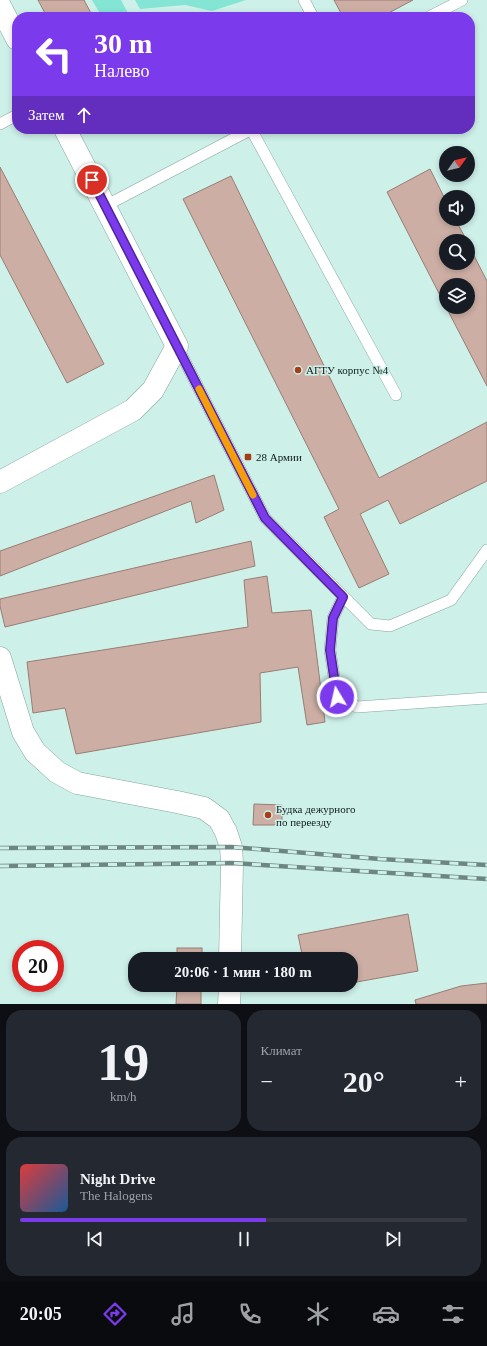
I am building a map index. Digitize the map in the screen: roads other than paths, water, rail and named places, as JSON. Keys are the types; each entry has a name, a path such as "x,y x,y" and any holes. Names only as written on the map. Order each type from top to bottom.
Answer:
{"main road":[{"path":"0,6 12,29"},
{"path":"0,482 133,410 153,390 177,346 68,134"},
{"path":"1,667 23,732 35,752 57,772 78,783 204,808 219,819 231,846 230,952"},
{"path":"229,1004 230,992"}],"lane":[{"path":"304,0 310,12"},
{"path":"439,12 462,0"},
{"path":"0,124 12,118"},
{"path":"105,206 242,134"},
{"path":"254,134 396,395"},
{"path":"177,346 265,518 371,624 390,626 451,600 487,550"},
{"path":"343,597 333,618 330,650 337,697 357,707 487,698"}],"railway":[{"path":"0,848 231,847 380,859 487,865"},
{"path":"0,866 232,863 487,879"}],"place":[{"name":"АГТУ корпус №4","path":"298,370"},
{"name":"28 Армии","path":"248,457"},
{"name":"Будка дежурного по переезду","path":"268,815"}]}
